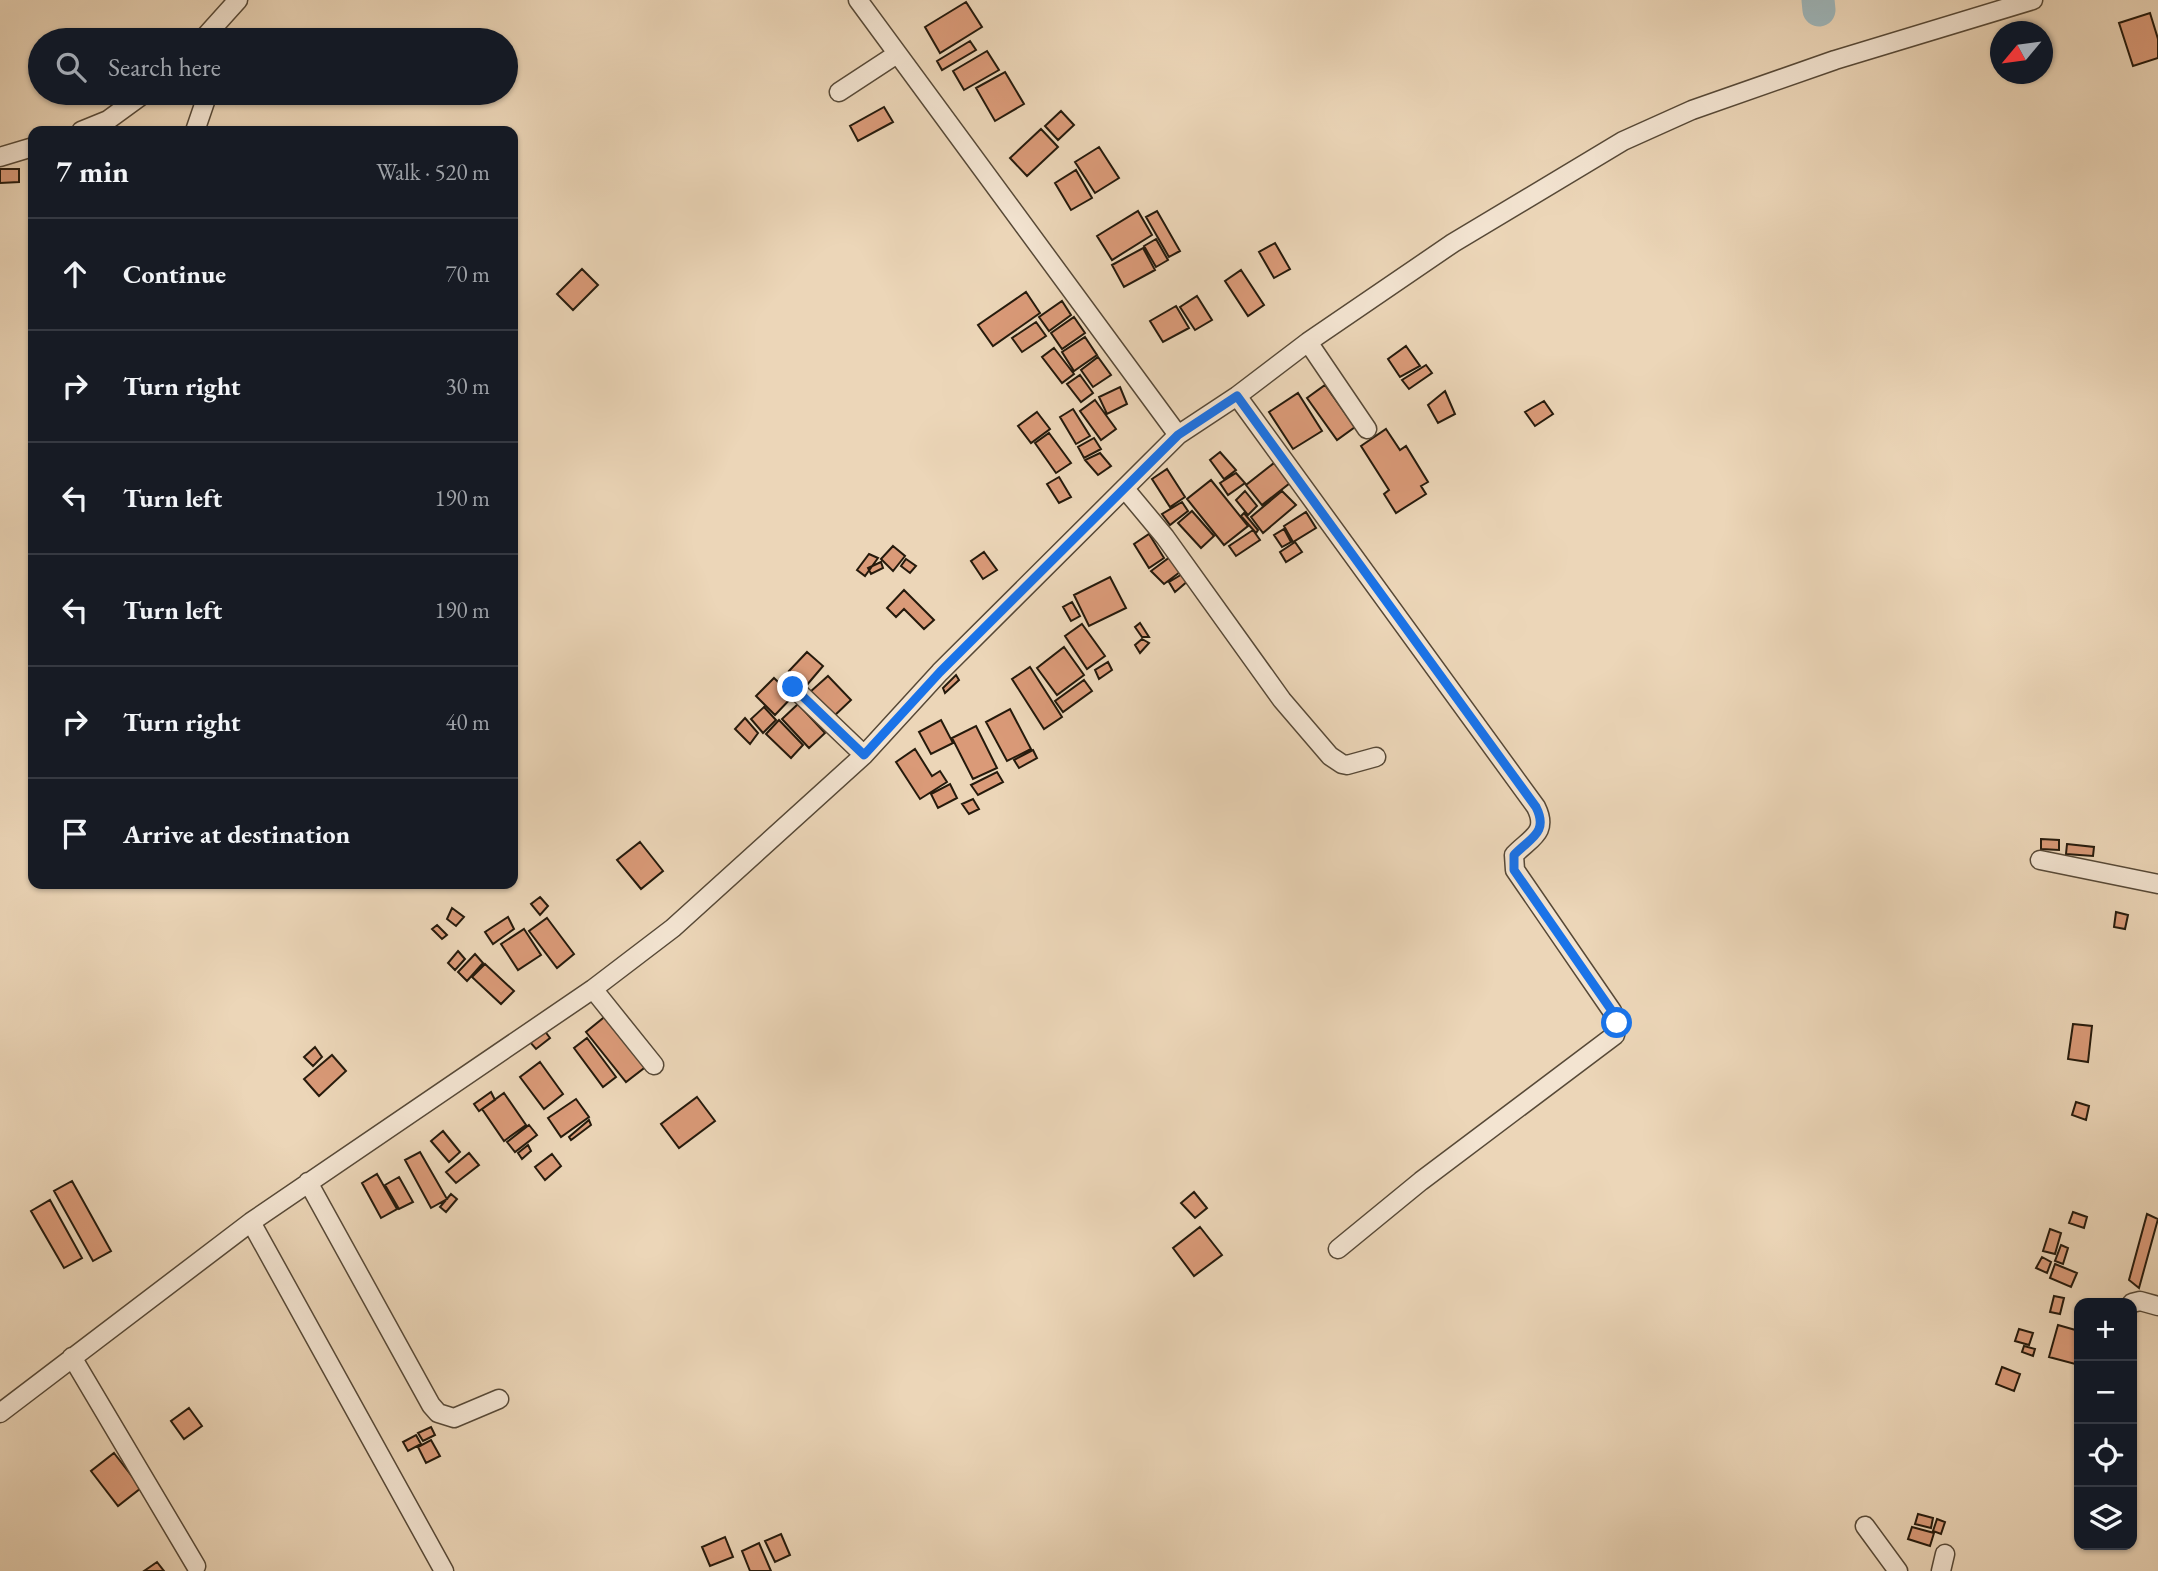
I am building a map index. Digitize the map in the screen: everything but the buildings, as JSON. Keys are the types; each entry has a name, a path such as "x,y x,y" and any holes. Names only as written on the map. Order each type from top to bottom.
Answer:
{"street":[{"path":"214,28 238,0"},
{"path":"858,0 1178,435"},
{"path":"0,1413 251,1222 593,989 673,929 864,755 940,672 1178,435 1237,396 1308,342 1453,243 1623,141 1692,110 1835,60 2033,0"},
{"path":"839,93 897,54"},
{"path":"93,126 108,120 129,105"},
{"path":"197,126 204,105"},
{"path":"0,157 28,149"},
{"path":"1308,342 1367,429"},
{"path":"1237,396 1536,807 1542,822 1540,829 1514,855 1514,870 1612,1011 1617,1023 1615,1035 1421,1181 1338,1248"},
{"path":"1125,489 1165,537 1282,700 1330,756 1348,765 1376,757"},
{"path":"793,687 864,755"},
{"path":"2039,860 2158,884"},
{"path":"593,989 654,1065"},
{"path":"308,1182 431,1405 439,1413 454,1418 499,1399"},
{"path":"251,1222 444,1571"},
{"path":"2137,1302 2158,1306"},
{"path":"72,1357 196,1566"},
{"path":"1865,1526 1898,1571"}],"waterway":[{"path":"1818,0 1819,10"}],"route":[{"path":"793,687 864,755 940,672 1178,435 1237,396 1536,807 1542,822 1540,829 1514,855 1514,870 1612,1011 1617,1023"}]}
